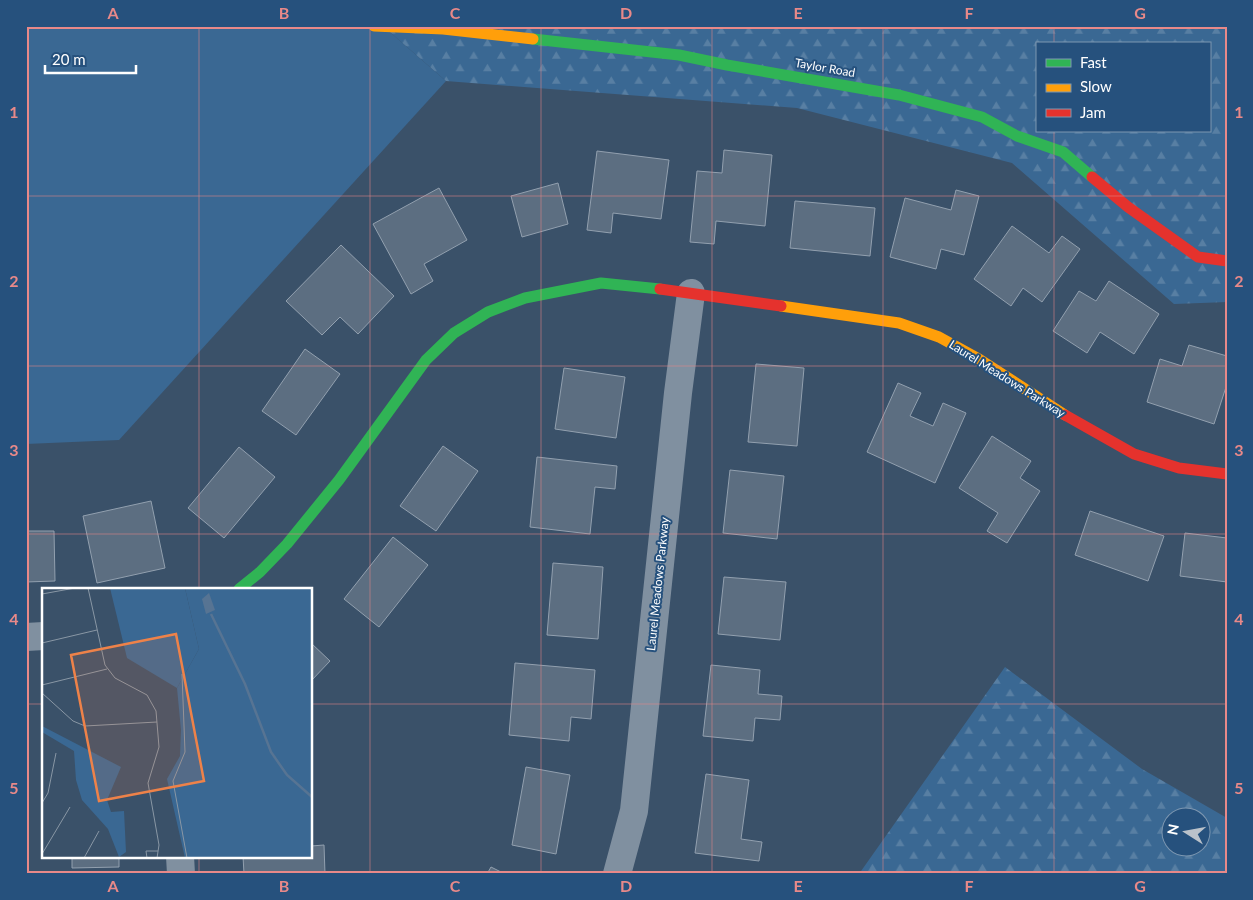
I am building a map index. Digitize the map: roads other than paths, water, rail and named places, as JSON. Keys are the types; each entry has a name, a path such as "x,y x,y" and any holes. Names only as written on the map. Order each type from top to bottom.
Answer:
{"street":[{"name":"Taylor Road","path":"374,26 443,28 679,55 899,95 982,117 1017,136 1063,152 1128,207 1198,257 1227,261"},
{"name":"Laurel Meadows Parkway","path":"240,588 260,572 287,544 339,480 426,360 454,333 488,312 525,298 601,283 691,293 899,323 939,337 979,359 1083,426 1134,454 1179,468 1227,474"},
{"name":"Laurel Meadows Parkway","path":"617,874 634,811 678,393 691,293"},
{"path":"26,637 42,636"},
{"path":"180,858 181,874"}]}
